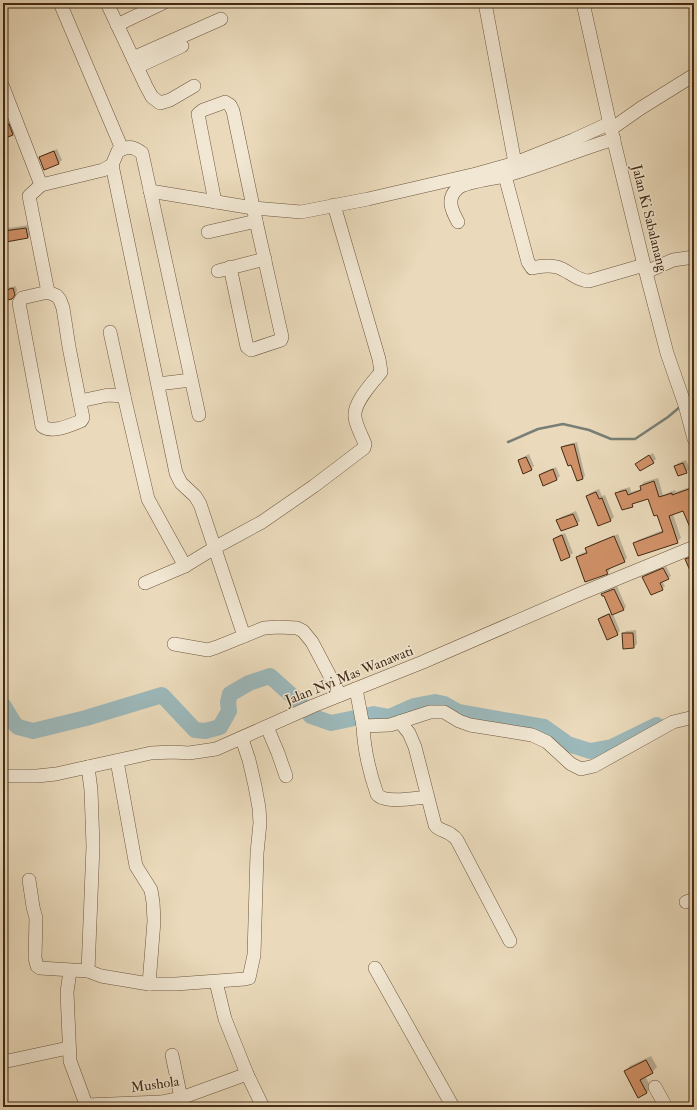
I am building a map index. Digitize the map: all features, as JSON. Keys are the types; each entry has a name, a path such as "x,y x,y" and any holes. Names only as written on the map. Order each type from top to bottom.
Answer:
{"street":[{"path":"60,3 122,149"},
{"path":"107,3 152,97 160,103 170,100 194,86"},
{"path":"118,25 163,3"},
{"path":"485,3 515,162"},
{"name":"Jalan Ki Sabalanang","path":"583,3 645,268 667,353 684,403 694,439"},
{"path":"135,63 221,19"},
{"path":"135,63 182,46"},
{"path":"458,222 451,209 452,197 457,188 471,183 504,176 612,131 641,108 694,75"},
{"path":"3,87 41,186"},
{"path":"215,202 198,114 203,110 225,102 230,105 233,111 253,208 265,259 282,338 280,341 251,350 247,347 224,269 265,259"},
{"path":"150,191 253,208 301,212 476,174 515,162 573,140 612,131"},
{"path":"199,415 142,153 136,148 129,147 118,151 112,165 176,473 181,483 195,496 200,504 216,547 254,632"},
{"path":"48,292 30,196 41,186 103,170 112,165"},
{"path":"504,176 528,262 532,268 550,266 558,267 583,281 645,268 673,260 694,257"},
{"path":"146,583 185,566 274,514 364,448 365,444 355,417 357,407 363,394 381,372 379,359 334,205"},
{"path":"208,232 256,221"},
{"path":"48,292 57,296 60,300 83,418 81,421 53,430 46,429 42,426 19,303 22,298 48,292"},
{"path":"110,332 148,499 185,566"},
{"path":"158,384 192,380"},
{"path":"80,401 108,395 124,396"},
{"name":"Jalan Nyi Mas Wanawati","path":"3,776 37,776 56,774 151,754 174,752 189,753 216,749 242,739 313,706 694,547"},
{"path":"174,644 208,650 254,632 279,627 293,628 303,631 320,656 340,695"},
{"path":"356,689 362,719 365,753 377,794 379,797 389,800 426,797"},
{"path":"362,719 382,726 430,712 444,712 459,721 470,725 532,735 547,742 571,764 581,769 594,766 673,722 694,717"},
{"path":"400,722 409,733 415,747 434,825 437,829 452,834 457,840 510,941"},
{"path":"267,727 286,776"},
{"path":"30,880 36,918 35,958 37,966 44,970 88,971 101,976 149,984 216,982 249,978 254,955 260,823 259,808 249,760 242,739"},
{"path":"117,761 136,866 151,890 153,902 154,921 149,984"},
{"path":"88,767 91,790 93,846 88,971"},
{"path":"375,968 453,1107"},
{"path":"70,971 67,992 69,1012 68,1048 72,1067 87,1106"},
{"path":"216,982 224,1019 247,1074 263,1107"},
{"path":"3,1062 68,1048"},
{"path":"172,1055 186,1100"},
{"name":"Mushola","path":"87,1106 186,1100 247,1074"},
{"path":"655,1087 666,1107"}],"building":[{"path":"9,124 13,135 3,139 3,126"},
{"path":"54,151 59,164 44,170 39,157"},
{"path":"26,228 28,238 6,242 4,231"},
{"path":"13,288 15,295 12,299 3,301 3,291"},
{"path":"574,444 583,479 577,481 571,465 568,466 561,447"},
{"path":"649,455 654,463 640,471 635,464"},
{"path":"526,457 532,470 523,474 518,460"},
{"path":"683,463 687,473 678,476 674,466"},
{"path":"553,469 557,480 543,486 539,475"},
{"path":"654,481 659,497 672,493 672,495 689,489 694,504 694,537 683,511 669,516 678,543 638,556 633,543 663,532 657,515 654,516 648,499 632,504 633,507 622,510 615,493 626,490 628,495 641,490 640,486"},
{"path":"596,492 599,499 602,498 611,521 598,526 586,496"},
{"path":"573,514 578,525 561,531 556,520"},
{"path":"562,535 570,557 561,561 553,539"},
{"path":"614,536 625,562 606,570 608,574 585,582 576,557 587,553 585,548"},
{"path":"694,556 694,580 685,559"},
{"path":"663,568 669,579 660,583 663,590 651,595 642,577"},
{"path":"614,589 624,610 612,615 604,596 601,594"},
{"path":"609,614 618,635 607,640 598,619"},
{"path":"622,633 633,633 634,648 623,649"},
{"path":"646,1060 653,1073 640,1080 647,1093 638,1098 624,1071"}],"waterway":[{"path":"694,298 694,303"},
{"path":"688,400 694,395"},
{"path":"508,442 538,429 563,424 589,430 611,439 635,439 668,417 681,406"},
{"path":"3,705 18,727 33,731 86,718 162,695 195,730 205,731 220,727 229,711 228,702 230,694 249,683 270,676 298,701 311,716 331,723 374,714 389,717 414,706 435,702 444,704 458,712 544,727 568,744 590,751 612,747 657,725"}]}
